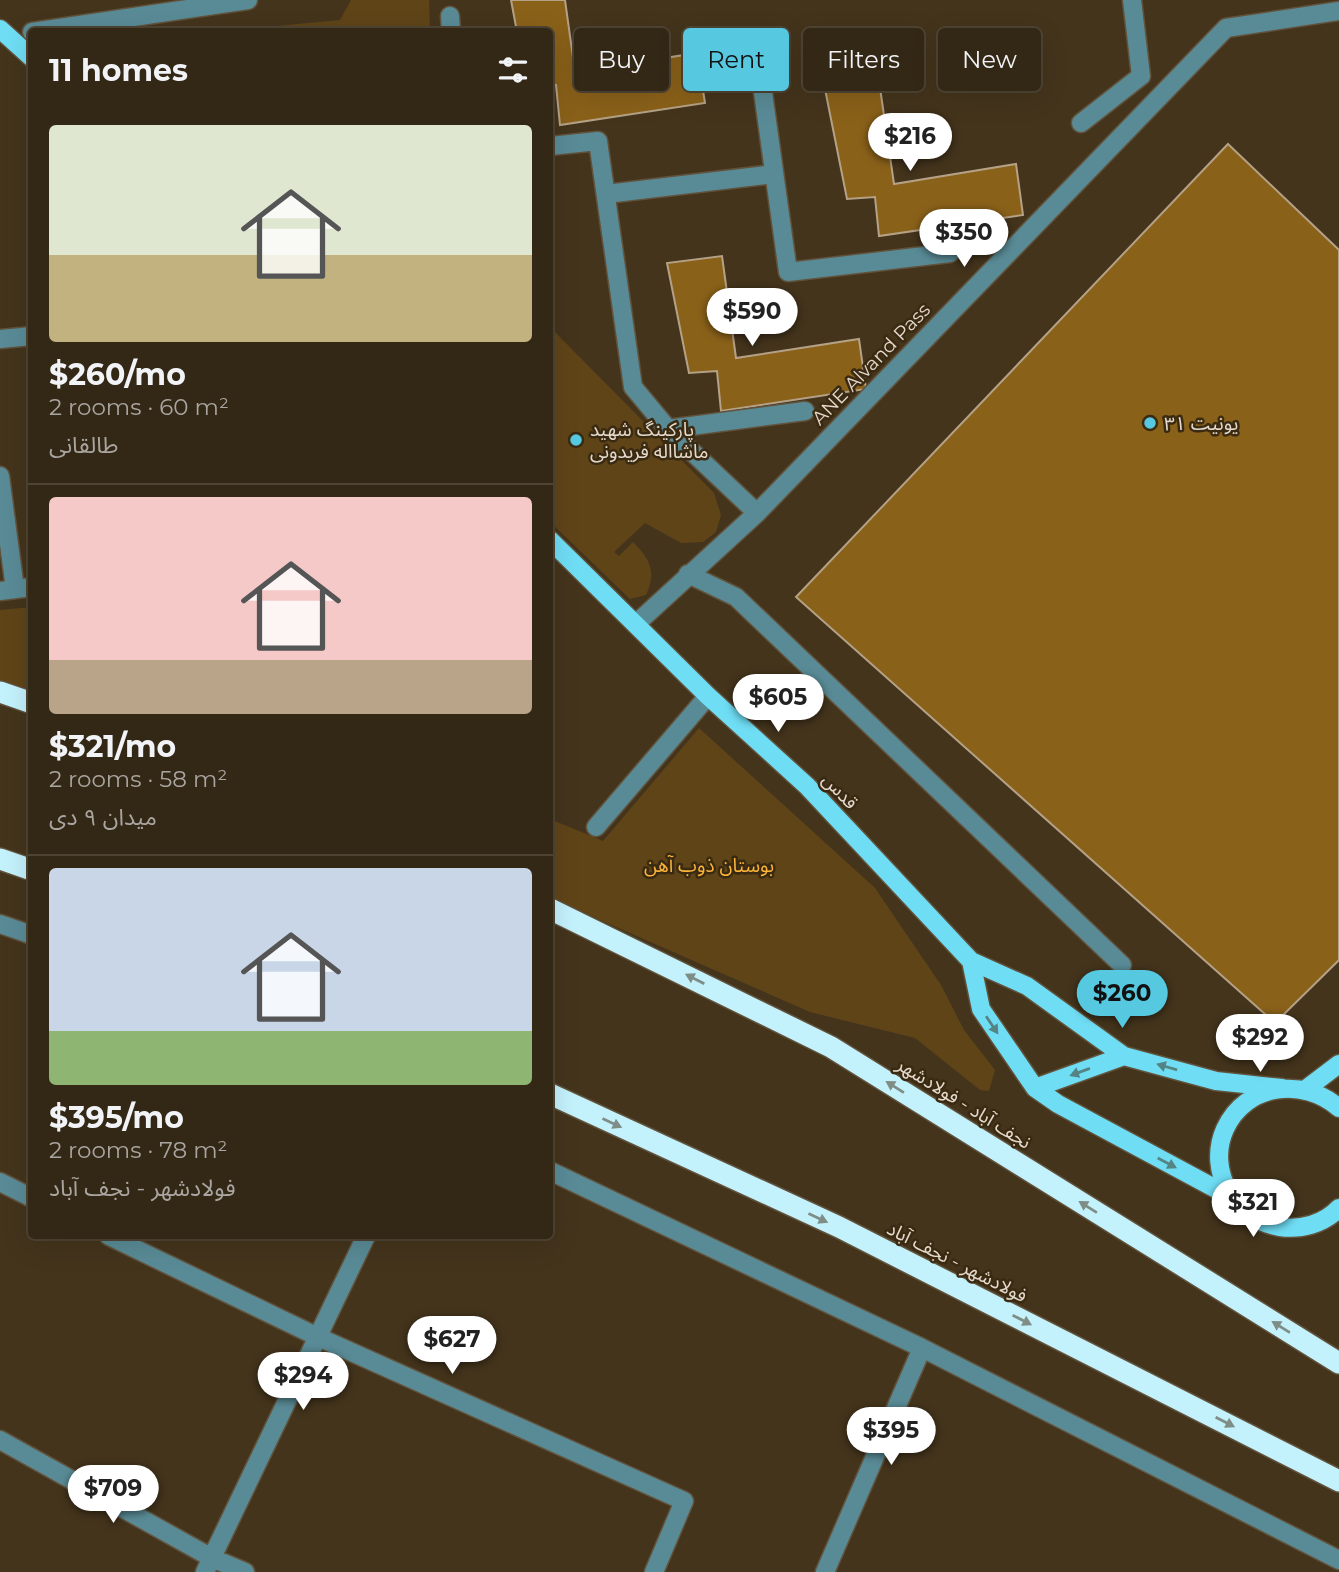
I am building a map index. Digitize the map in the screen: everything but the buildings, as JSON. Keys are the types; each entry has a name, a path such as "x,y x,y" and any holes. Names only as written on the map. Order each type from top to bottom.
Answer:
{"highway":[{"path":"0,692 28,702"},
{"path":"0,859 28,869"},
{"name":"نجف آباد - فولادشهر","path":"553,910 831,1047 1339,1363"},
{"name":"فولادشهر - نجف آباد","path":"553,1095 839,1227 1339,1481"}],"main road":[{"path":"2,36 28,55"},
{"name":"قدس","path":"553,543 708,696 807,786 971,961"},
{"path":"971,961 1027,986 1124,1056 1216,1081 1306,1088 1328,1098 1339,1108"},
{"path":"971,961 981,1009 1035,1088 1058,1104 1231,1197 1247,1214 1267,1225 1290,1228 1313,1225 1339,1208"},
{"path":"1035,1088 1124,1056"},
{"path":"1306,1088 1339,1064"},
{"path":"1231,1197 1221,1175 1219,1152 1226,1128 1239,1109 1259,1094 1282,1088"}],"street":[{"path":"55,28 195,4 248,0"},
{"path":"1081,123 1141,76 1132,0"},
{"name":"ANE Alvand Pass","path":"637,623 757,513 1226,28 1339,11"},
{"path":"2,36 28,33"},
{"path":"763,91 788,272 950,253"},
{"path":"553,146 598,141 633,387 668,429 757,513"},
{"path":"606,194 774,174"},
{"path":"0,339 28,336"},
{"path":"668,429 805,411"},
{"path":"0,476 16,589"},
{"path":"688,574 736,597 1122,965"},
{"path":"596,827 708,696"},
{"path":"0,924 28,934"},
{"path":"553,1172 922,1348 1339,1560"},
{"path":"0,1182 28,1196"},
{"path":"115,1239 317,1337 684,1500 654,1572"},
{"path":"208,1565 365,1239"},
{"path":"825,1572 922,1348"},
{"path":"0,1440 208,1565 245,1572"}],"green space":[{"path":"351,0 429,0 430,28 256,28 340,20"},
{"path":"553,330 714,493 721,515 716,532 703,542 681,543 645,523 614,552 619,556 633,542 650,566 651,579 646,595 630,599 553,525"},
{"path":"28,607 28,691 0,681 0,610"},
{"name":"بوستان ذوب آهن","path":"699,728 875,888 941,985 964,1030 995,1070 989,1091 980,1090 915,1038 810,1012 553,899 553,820 603,841"}],"place":[{"name":"یونیت ۳۱","path":"1150,423"},
{"name":"پارکینگ شهید ماشااله فریدونی","path":"576,440"}]}
